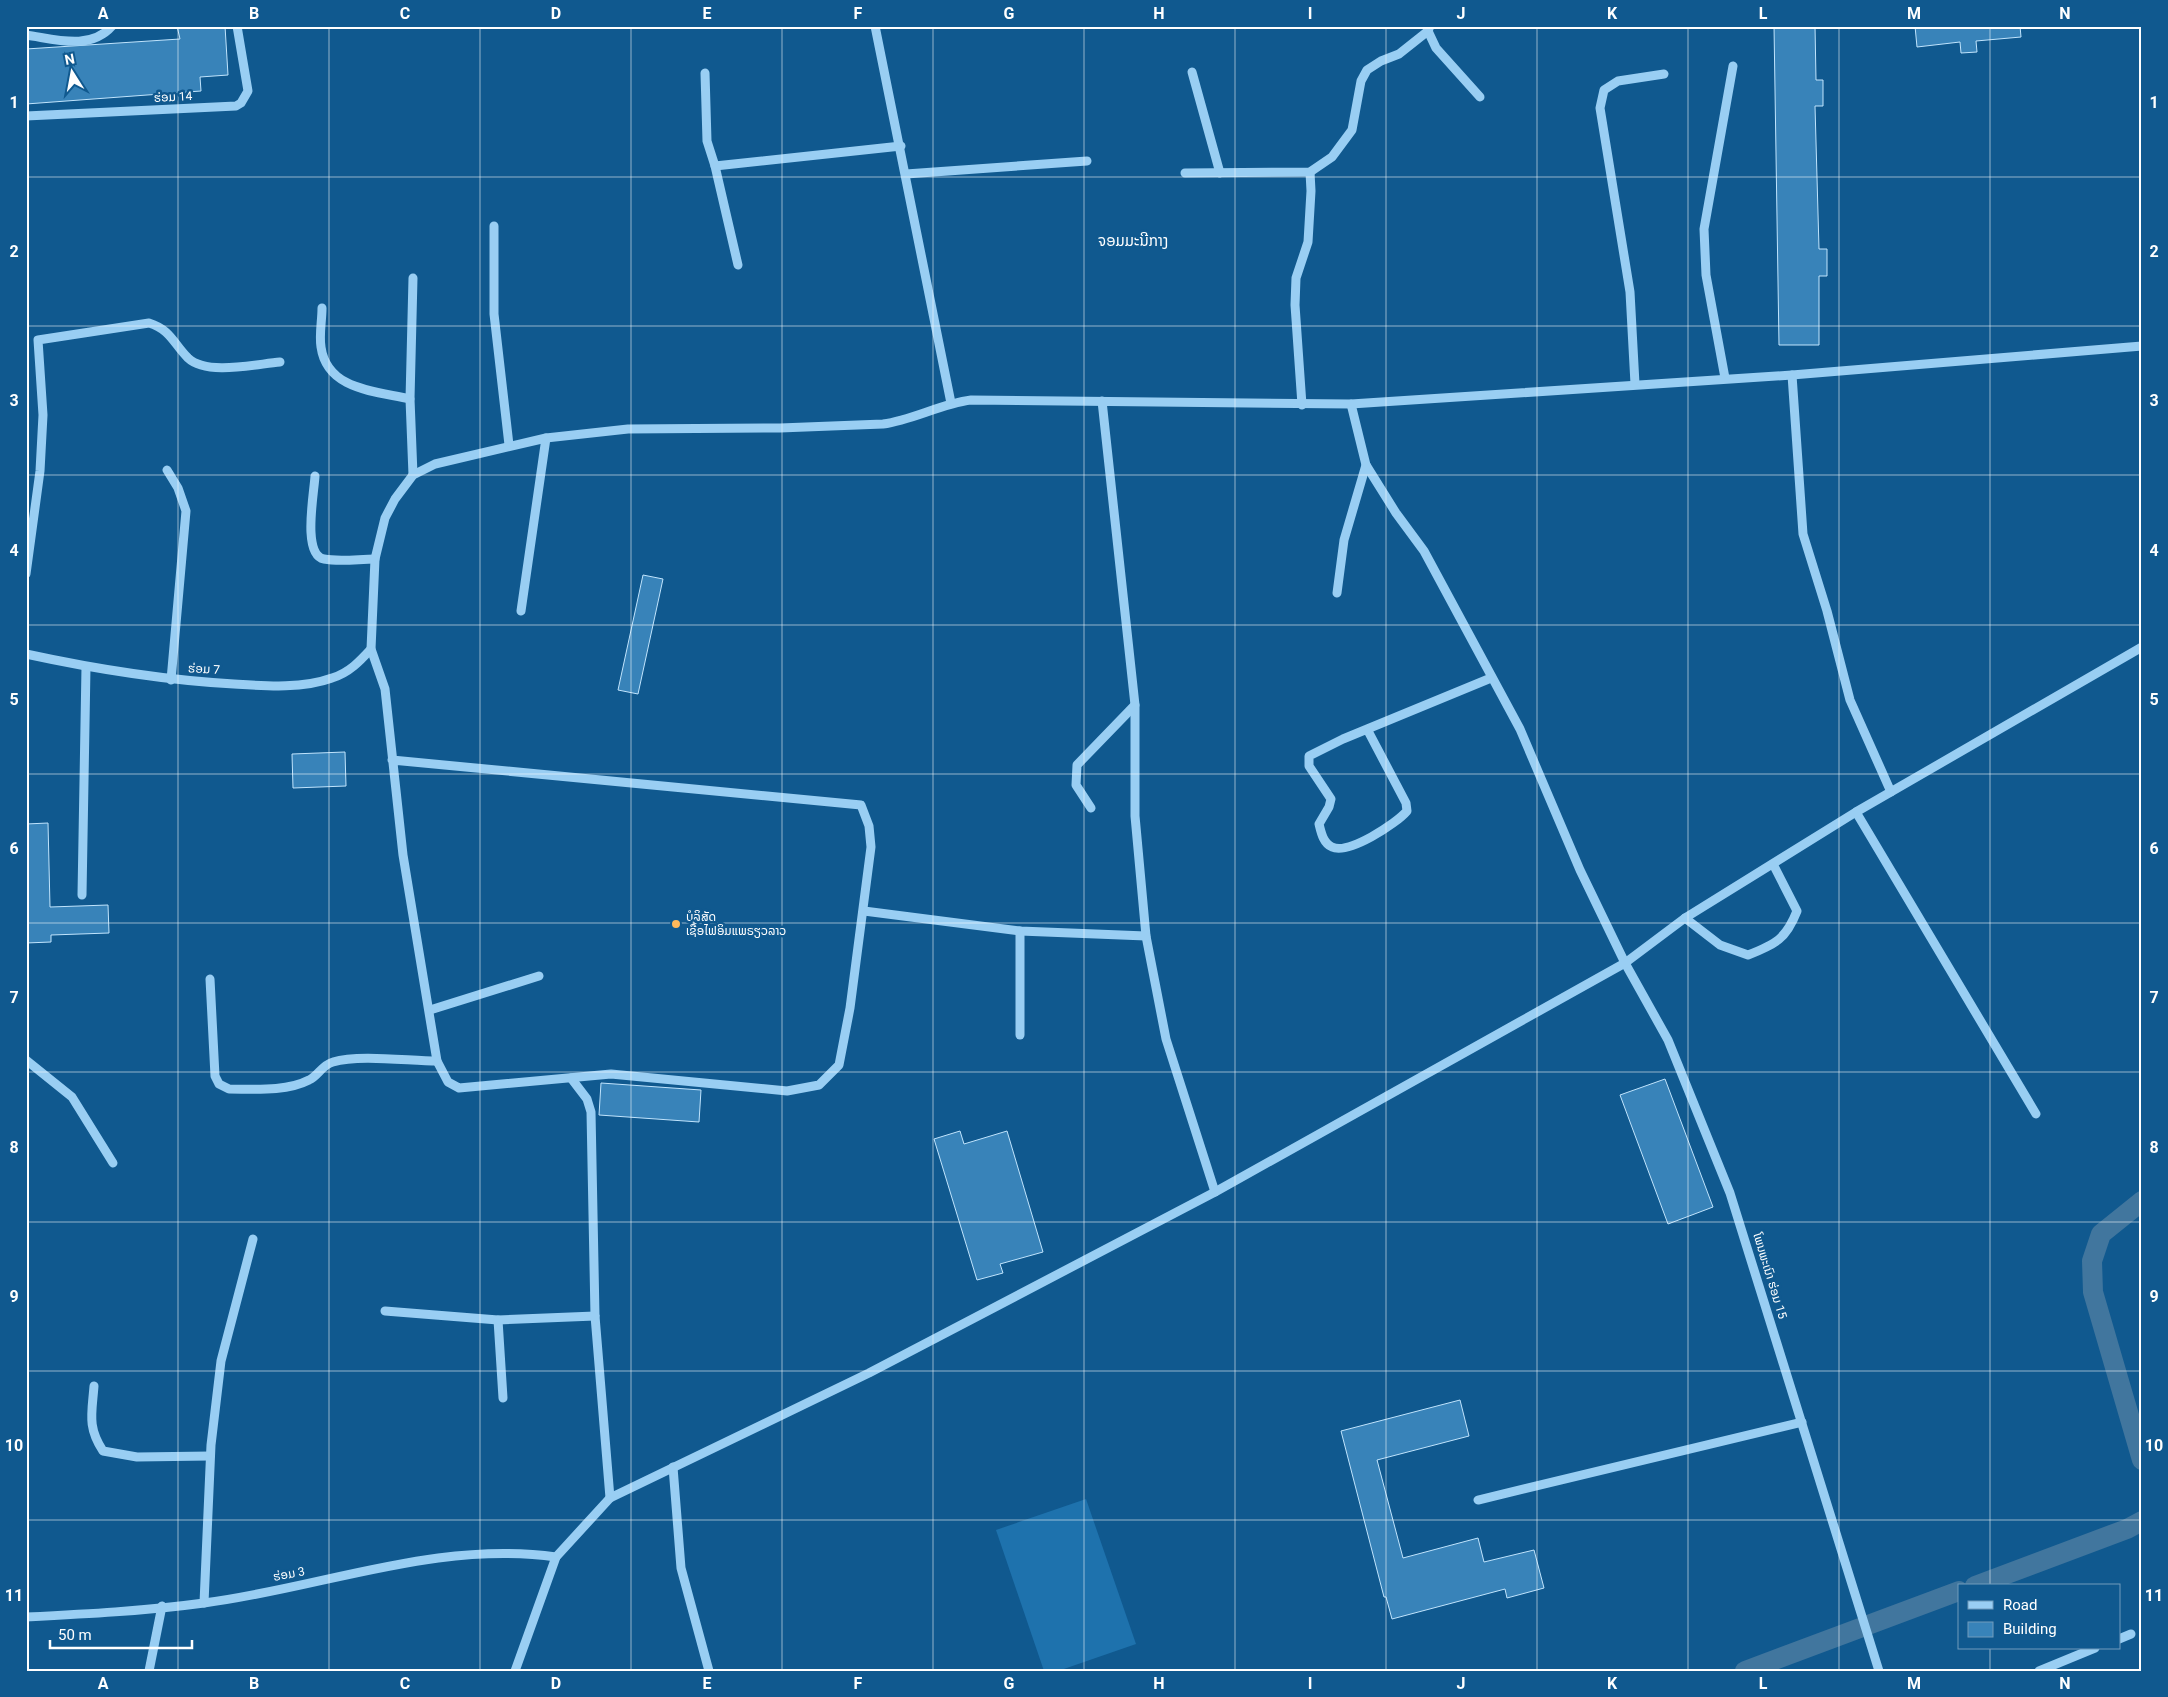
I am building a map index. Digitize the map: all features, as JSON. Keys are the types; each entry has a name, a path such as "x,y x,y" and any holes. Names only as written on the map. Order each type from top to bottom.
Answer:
{"street":[{"path":"26,36 74,42 85,41 103,35 112,26"},
{"name":"ຮ່ອມ 14","path":"26,116 236,106 241,104 248,91 237,26"},
{"path":"875,26 951,403"},
{"path":"1185,173 1310,172 1332,157 1352,130 1361,81 1367,70 1381,61 1399,54 1429,29 1436,48 1480,97"},
{"path":"1726,378 1706,275 1704,229 1733,66"},
{"path":"1192,72 1220,173"},
{"path":"705,73 707,141 715,166 738,265"},
{"path":"1635,384 1630,292 1600,108 1604,90 1618,81 1664,74"},
{"path":"715,166 900,146"},
{"path":"906,174 1087,161"},
{"path":"1302,405 1295,304 1296,278 1308,242 1310,172"},
{"path":"494,226 494,314 509,445"},
{"path":"413,278 410,399 413,475"},
{"path":"322,308 321,347 326,363 334,377 348,384 410,399"},
{"path":"26,574 40,471 43,415 38,340 149,324 163,328 190,360 208,368 280,362"},
{"path":"392,760 861,805 869,826 871,847 850,1008 839,1065 819,1085 787,1091 611,1074 459,1088 448,1082 438,1062 403,855 392,760 385,689 371,648 375,559 385,518 413,475 435,464 509,445 546,438 628,429 780,428 883,424 900,422 951,403 971,400 1302,405 1351,404 1792,375 2142,346"},
{"path":"1792,375 1803,534 1827,611 1850,700 1891,792"},
{"path":"1102,402 1135,705 1135,816 1146,936 1166,1039 1215,1192"},
{"path":"1337,592 1344,540 1366,466 1351,404"},
{"path":"521,611 546,438"},
{"name":"ໂພນພະເນົາ ຮ່ອມ 15","path":"1366,466 1396,513 1424,551 1520,729 1580,870 1625,963 1668,1040 1730,1193 1802,1422 1868,1642 1879,1671"},
{"path":"167,470 178,488 186,511 171,680"},
{"path":"315,476 311,544 315,554 324,559 375,559"},
{"path":"515,1671 556,1557 610,1498 870,1373 1215,1192 1625,963 1685,918 1856,812 2142,647"},
{"name":"ຮ່ອມ 7","path":"26,654 86,667 171,680 265,686 317,682 344,674 359,662 371,648"},
{"path":"82,896 86,667"},
{"path":"1367,729 1406,803 1407,811 1400,820 1353,846 1337,849 1324,841 1320,824 1331,799 1307,761 1309,756 1367,729 1491,678"},
{"path":"1091,808 1076,785 1077,765 1135,705"},
{"path":"1856,812 2036,1114"},
{"path":"1685,918 1720,945 1748,955 1767,948 1789,931 1797,912 1773,864"},
{"path":"864,912 1020,930 1146,936"},
{"path":"1020,930 1020,1035"},
{"path":"430,1010 539,976"},
{"path":"210,979 215,1076 219,1084 228,1089 295,1086 311,1080 324,1066 333,1062 353,1059 438,1062"},
{"path":"26,1060 72,1096 113,1163"},
{"path":"571,1078 587,1099 591,1112 595,1316 610,1498"},
{"path":"204,1603 210,1456 221,1361 253,1239"},
{"path":"385,1311 498,1320 595,1316"},
{"path":"498,1320 503,1398"},
{"path":"94,1386 91,1424 93,1437 103,1451 137,1457 210,1456"},
{"path":"1478,1500 1802,1422"},
{"path":"673,1467 681,1568 709,1671"},
{"name":"ຮ່ອມ 3","path":"26,1617 99,1614 204,1603 434,1559 477,1554 525,1552 556,1557"},
{"path":"149,1671 162,1606"},
{"path":"2120,1639 2131,1634"},
{"path":"2039,1671 2090,1650"}],"shaded area":[{"path":"1086,1499 1136,1644 1058,1671 1044,1671 996,1530"}],"building":[{"path":"177,26 225,26 228,75 200,77 201,91 26,104 26,49 180,39"},
{"path":"1774,26 1815,26 1816,80 1823,80 1823,106 1815,106 1819,249 1827,249 1827,276 1819,276 1819,345 1779,345"},
{"path":"1915,26 2020,26 2021,37 1976,41 1977,52 1961,53 1960,42 1917,47"},
{"path":"643,575 663,579 638,694 618,690"},
{"path":"345,752 346,786 293,788 292,754"},
{"path":"48,823 50,907 108,905 109,933 51,935 51,942 26,943 26,824"},
{"path":"1665,1079 1713,1207 1668,1224 1620,1095"},
{"path":"601,1083 701,1090 699,1122 599,1115"},
{"path":"960,1131 964,1144 1007,1131 1043,1252 1000,1264 1003,1273 977,1280 934,1139"},
{"path":"1460,1400 1469,1436 1377,1460 1403,1558 1478,1538 1484,1562 1534,1550 1544,1588 1507,1598 1505,1589 1392,1619 1386,1597 1384,1597 1341,1431"}],"waterway":[{"path":"2142,1201 2101,1234 2092,1261 2093,1292 2142,1460"},
{"path":"1980,1584 2127,1529 2142,1521"},
{"path":"1745,1671 1958,1591"}],"place":[{"name":"ບໍລິສັດ ເຊື້ອໄຟອິມແພຣຽວລາວ","path":"676,924"}],"district":[{"name":"ຈອມມະນີກາງ","path":"1133,241"}]}
